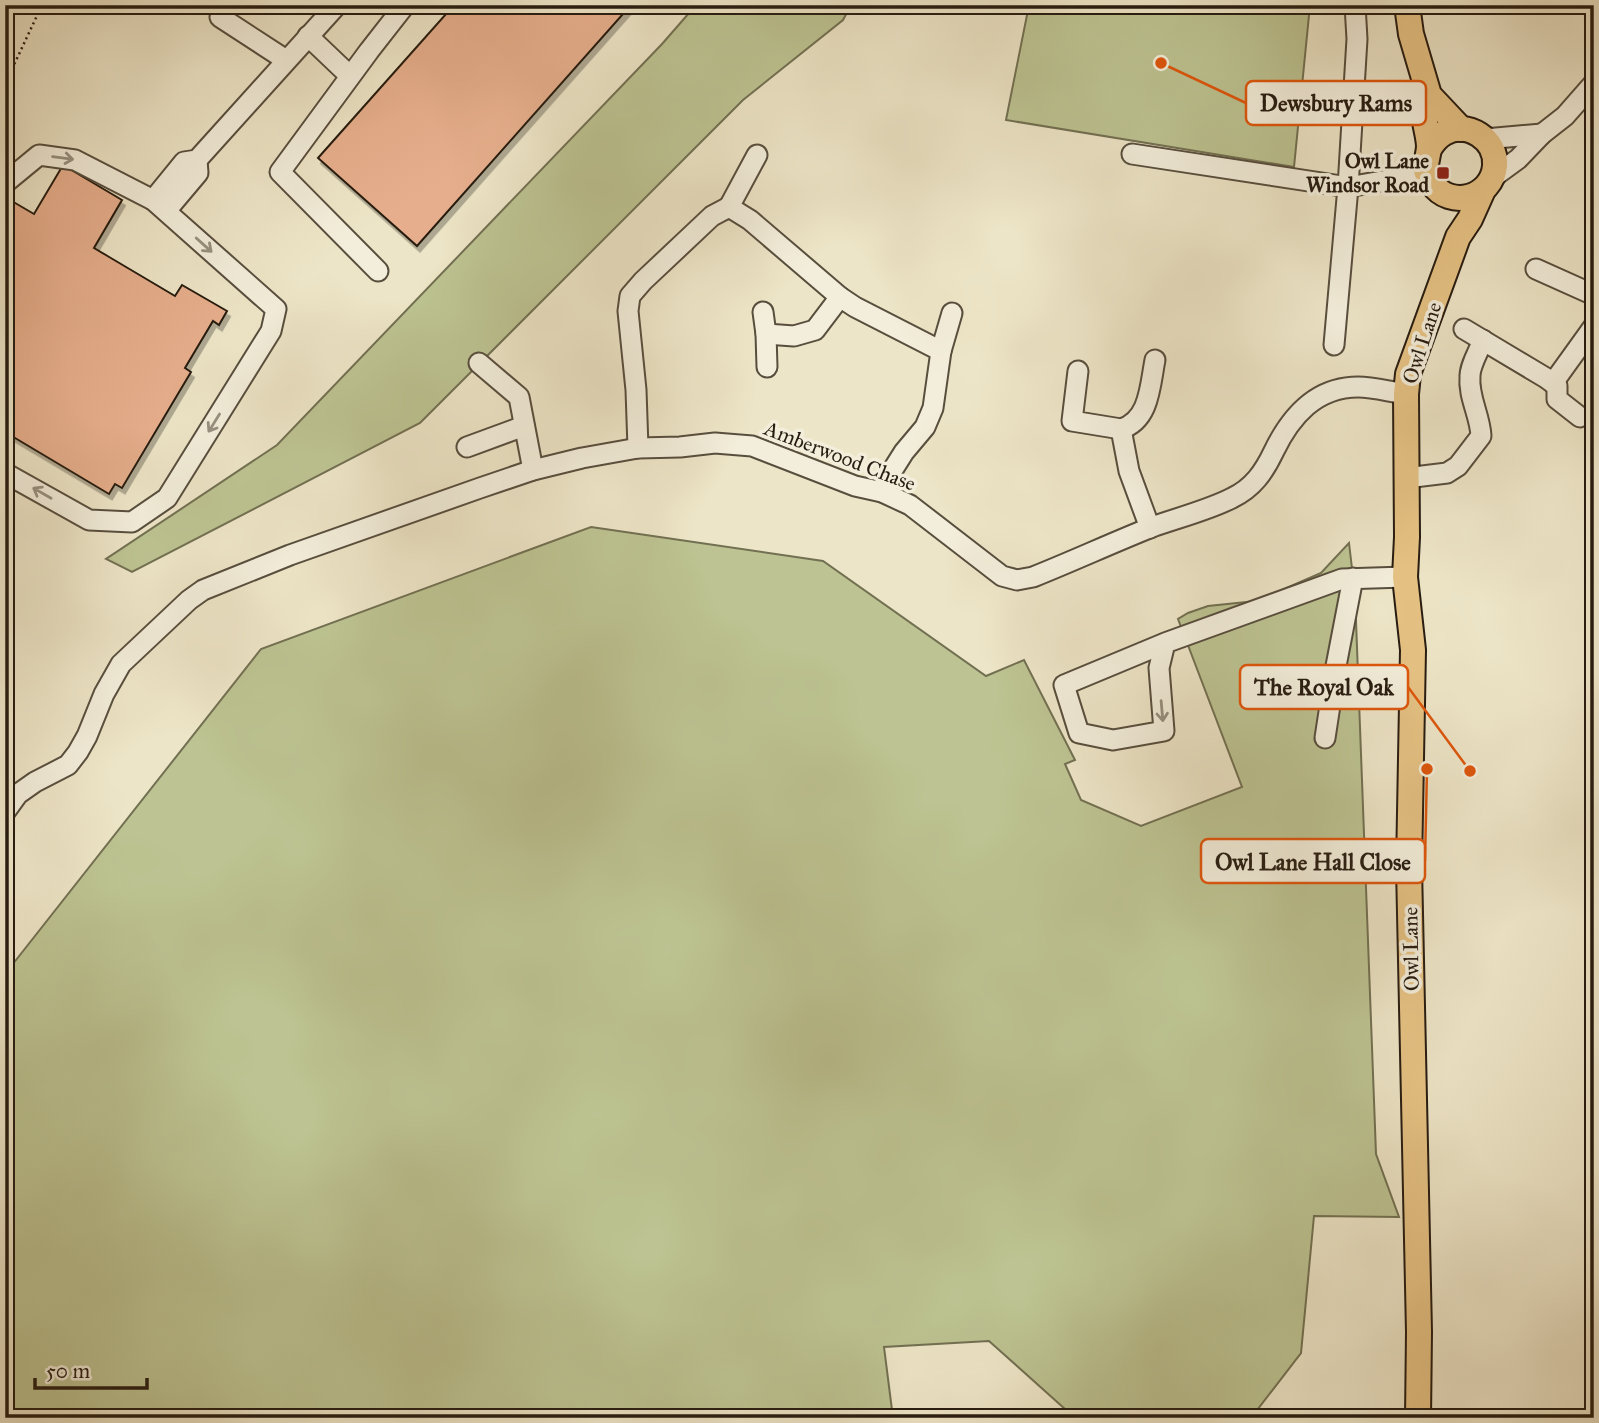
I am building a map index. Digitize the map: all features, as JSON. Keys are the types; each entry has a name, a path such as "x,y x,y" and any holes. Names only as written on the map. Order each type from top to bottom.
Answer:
{"main road":[{"path":"1407,5 1411,34 1429,94 1461,129"},
{"path":"1429,94 1424,113 1429,149"},
{"path":"1461,129 1479,134 1485,139 1496,163 1488,184 1470,197 1459,199 1438,191 1427,173 1426,160 1436,139 1445,132 1461,129"},
{"name":"Owl Lane","path":"1418,1418 1419,1332 1409,867 1413,650 1405,577 1406,394 1408,374 1458,237 1488,184"},
{"name":"Owl Lane","path":"1452,197 1453,221 1458,237"}],"street":[{"path":"160,206 184,162 197,160 337,5"},
{"path":"378,271 280,172 405,5"},
{"path":"1334,345 1348,187 1357,39 1355,5"},
{"path":"220,17 286,60"},
{"path":"308,36 350,76"},
{"path":"1488,184 1565,116 1594,83"},
{"path":"1485,139 1542,134"},
{"path":"1132,154 1348,187 1427,173"},
{"path":"5,183 39,155 75,160 160,206 276,309 271,331 167,498 132,522 89,520 5,473"},
{"path":"638,448 636,390 628,311 630,296 712,216 729,207 757,155"},
{"path":"729,207 750,220 840,297 941,351"},
{"path":"1536,268 1594,295"},
{"path":"766,334 794,336 815,330 840,297"},
{"path":"763,312 767,367"},
{"path":"882,492 904,452 925,428 933,408 941,351 952,313"},
{"path":"1553,383 1594,326"},
{"path":"1464,329 1557,386 1557,399 1580,418"},
{"path":"1406,478 1447,472 1458,467 1481,436 1480,422 1471,397 1469,374 1483,340"},
{"path":"1078,370 1072,421 1121,429 1131,426 1142,414 1155,360"},
{"path":"479,363 519,397 533,470"},
{"name":"Amberwood Chase","path":"5,812 18,794 68,765 87,736 109,684 121,664 203,590 290,555 533,470 638,448 715,443 752,446 855,486 882,492 910,505 1002,576 1017,580 1033,578 1150,528 1232,499 1250,487 1263,472 1286,428 1300,411 1318,397 1358,387 1406,394"},
{"path":"467,447 524,426"},
{"path":"1121,429 1129,471 1150,528"},
{"path":"1165,643 1159,668 1164,731 1113,740 1079,733 1064,685 1165,643 1342,579 1405,577"},
{"path":"1325,738 1353,578"}],"path":[{"path":"5,84 42,5"}],"green space":[{"path":"696,5 851,5 843,20 743,100 420,423 132,572 106,559 277,445 662,44"},
{"path":"1029,5 1310,5 1294,167 1006,120"},
{"path":"591,527 823,561 986,676 1024,660 1075,760 1065,764 1081,800 1141,826 1242,787 1178,619 1208,606 1256,601 1321,573 1349,543 1355,594 1376,1154 1399,1217 1314,1216 1301,1353 1251,1418 1075,1418 989,1341 884,1347 893,1418 5,1418 5,974 261,649"}],"building":[{"path":"454,5 631,5 417,246 318,158"},
{"path":"63,165 122,200 94,248 175,296 182,285 227,311 219,325 213,321 185,368 191,372 122,488 115,484 109,494 5,432 5,208 10,200 34,214"}],"place":[{"name":"Dewsbury Rams","path":"1161,63"},
{"name":"Owl Lane Windsor Road","path":"1443,173"},
{"name":"Owl Lane Hall Close","path":"1427,769"},
{"name":"The Royal Oak","path":"1470,771"}]}
